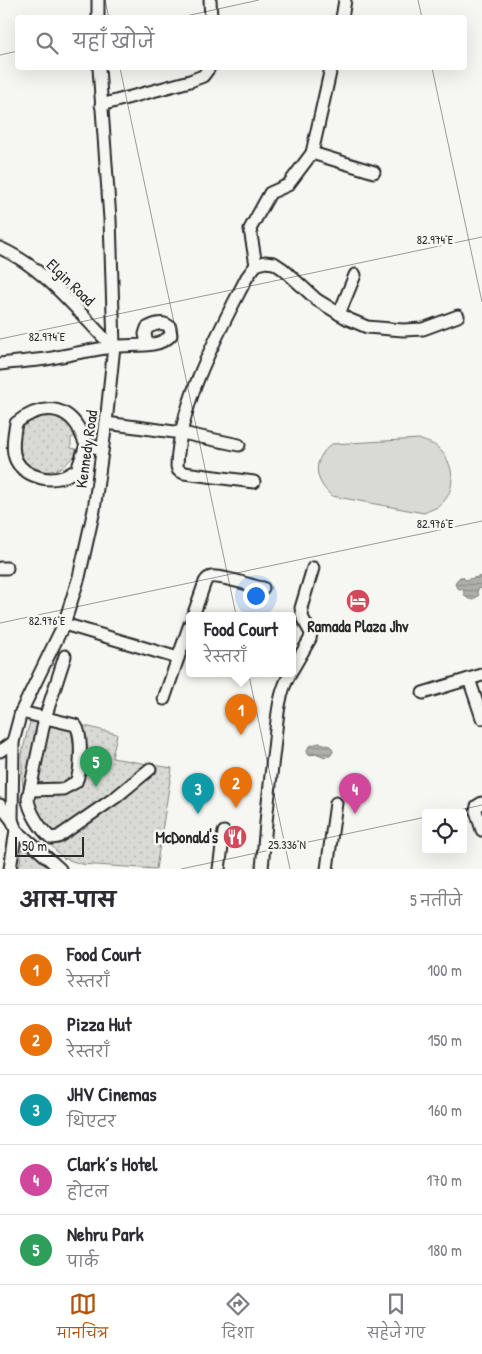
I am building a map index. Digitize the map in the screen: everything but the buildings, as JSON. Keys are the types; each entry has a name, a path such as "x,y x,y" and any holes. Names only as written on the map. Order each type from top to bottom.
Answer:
{"street":[{"path":"98,0 98,15"},
{"path":"210,0 211,15"},
{"path":"342,15 345,0"},
{"name":"Kennedy Road","path":"10,869 14,825 13,742 21,712 64,624 79,577 94,510 106,423 114,346 110,219 99,70"},
{"path":"101,106 190,81 203,76 208,70"},
{"path":"256,265 250,229 270,193 288,185 312,153 331,70"},
{"path":"312,153 374,172"},
{"name":"Elgin Road","path":"0,248 29,265 45,278 114,346"},
{"path":"254,482 181,472 177,466 182,433 199,376 243,284 256,265 265,262 274,263 317,300 344,317 367,328 423,329 458,316"},
{"path":"344,317 355,275"},
{"path":"0,364 45,359 114,346 147,344"},
{"path":"45,409 63,412 77,426 86,445 76,470 63,477 49,479 33,475 19,466 14,455 16,423 26,415 45,409"},
{"path":"106,423 182,433 239,445"},
{"path":"86,445 102,449"},
{"path":"296,663 310,639 311,633 303,618 301,608 313,568"},
{"path":"194,612 208,578 222,578 263,588"},
{"path":"64,624 178,658"},
{"path":"164,699 186,635"},
{"path":"65,656 45,718 28,802 45,832 51,838 64,833 116,797 150,769"},
{"path":"423,693 482,675"},
{"path":"262,869 279,708 285,682 288,677"},
{"path":"469,679 482,718"},
{"path":"21,712 71,724 77,727 80,737 79,777 76,782 63,789 30,790"},
{"path":"0,751 13,742"},
{"path":"327,869 336,803"},
{"path":"482,804 477,806 476,810 482,830"},
{"path":"0,805 14,825 60,869"},
{"path":"219,869 224,832"}],"shaded area":[{"path":"46,414 65,420 71,427 76,436 71,438 71,448 76,449 75,455 62,467 41,471 30,466 22,457 19,442 22,428"},
{"path":"419,439 435,446 443,453 451,468 452,477 449,493 445,500 437,507 424,513 332,496 321,483 318,476 318,463 321,456 332,444"},
{"path":"482,576 482,588 478,589 479,595 473,600 467,598 463,589 459,589 455,585 460,577 463,577 465,580"},
{"path":"33,713 117,734 112,758 172,768 156,869 81,864 63,858 42,836 24,796 22,778 22,754"},
{"path":"319,743 332,748 333,752 330,756 308,755 309,746"},
{"path":"23,842 49,867 46,869 19,869"}],"place":[{"name":"Ramada Plaza Jhv","path":"358,601"},
{"name":"Food Court","path":"241,735"},
{"name":"Nehru Park","path":"96,787"},
{"name":"Pizza Hut","path":"236,808"},
{"name":"JHV Cinemas","path":"198,814"},
{"name":"Clark´s Hotel","path":"355,814"},
{"name":"McDonald's","path":"235,837"}]}
